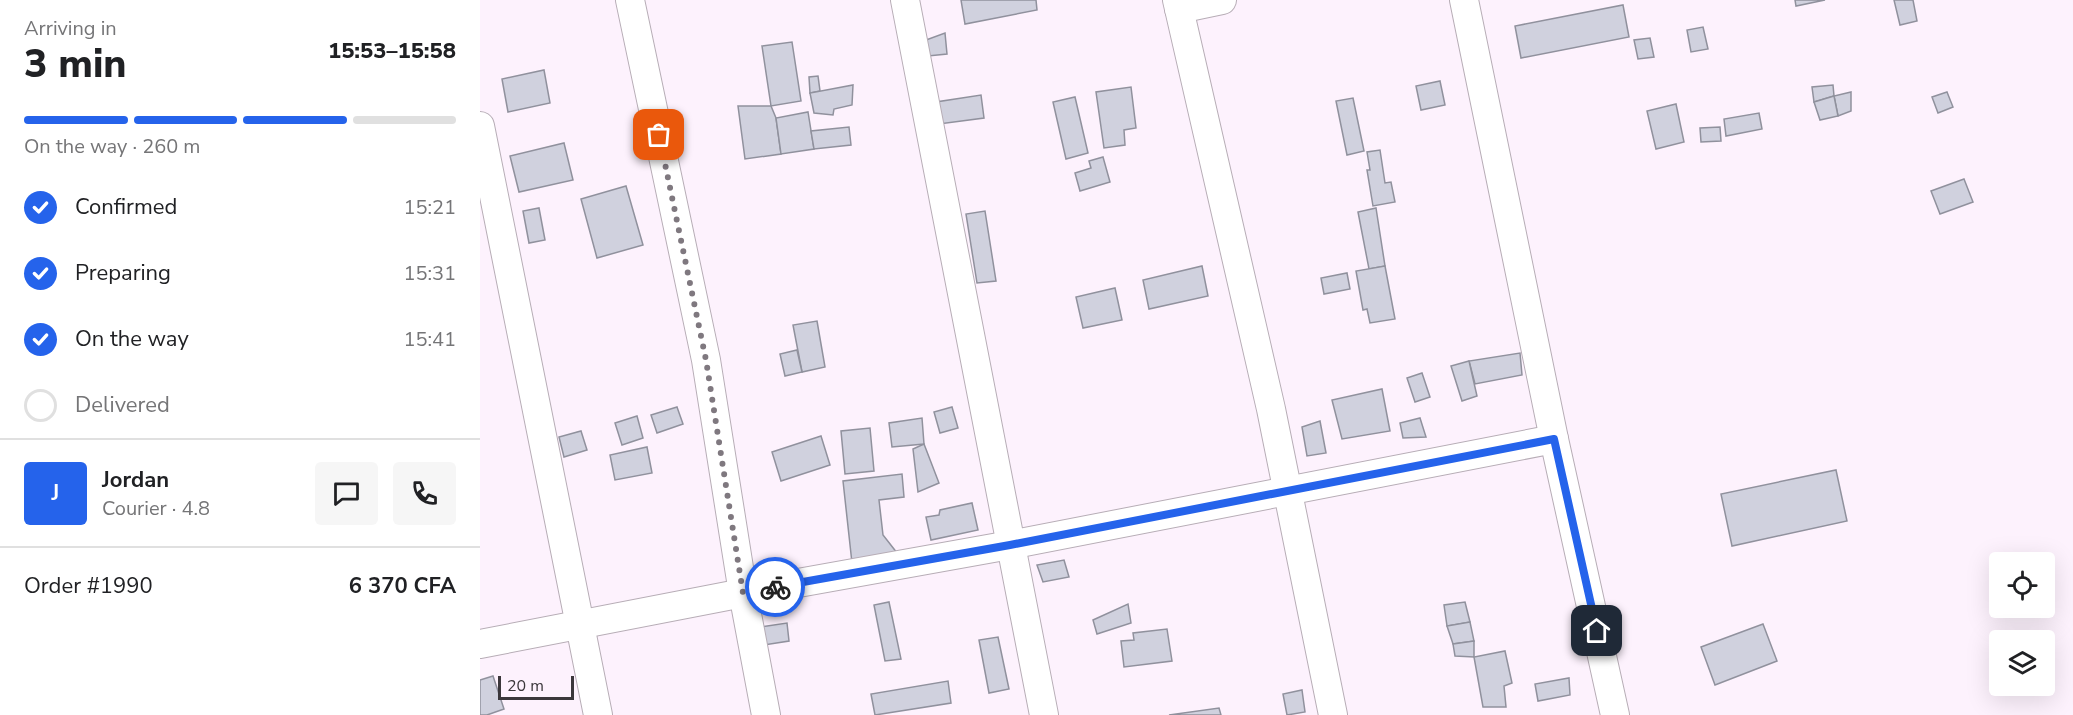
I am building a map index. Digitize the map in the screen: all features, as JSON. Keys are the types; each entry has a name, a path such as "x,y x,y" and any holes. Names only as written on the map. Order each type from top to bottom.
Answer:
{"street":[{"path":"630,0 706,360 743,593 766,715"},
{"path":"906,0 1044,715"},
{"path":"1222,0 1178,5 1271,409 1333,715"},
{"path":"1464,0 1554,439 1615,715"},
{"path":"480,126 598,715"},
{"path":"480,644 581,623 1010,545 1554,439"}],"building":[{"path":"961,0 1036,0 1037,10 965,24"},
{"path":"1795,0 1825,0 1796,6"},
{"path":"1894,0 1913,0 1917,21 1900,25"},
{"path":"1623,5 1629,37 1521,58 1515,26"},
{"path":"1703,27 1708,49 1691,52 1687,30"},
{"path":"945,33 947,54 928,56 926,40"},
{"path":"1650,38 1654,57 1638,59 1634,40"},
{"path":"792,42 801,101 771,106 762,46"},
{"path":"544,70 550,103 508,112 502,79"},
{"path":"818,76 820,91 810,93 809,77"},
{"path":"1440,81 1445,105 1421,110 1416,86"},
{"path":"853,85 852,105 834,109 833,115 814,113 810,93"},
{"path":"1833,85 1834,96 1814,102 1812,87"},
{"path":"1131,87 1136,128 1124,130 1125,145 1104,148 1096,92"},
{"path":"1851,92 1851,111 1838,116 1834,96"},
{"path":"1947,92 1953,107 1938,113 1932,97"},
{"path":"981,95 984,118 939,124 936,102"},
{"path":"1834,96 1838,116 1820,120 1814,102"},
{"path":"1075,97 1088,153 1066,159 1053,102"},
{"path":"1353,98 1364,151 1347,155 1336,101"},
{"path":"1676,104 1684,142 1656,149 1647,111"},
{"path":"738,106 771,106 776,118 781,154 745,159"},
{"path":"808,112 814,149 781,154 776,118"},
{"path":"1759,113 1762,129 1726,136 1724,119"},
{"path":"849,127 851,145 814,149 811,131"},
{"path":"1720,127 1721,141 1701,142 1700,128"},
{"path":"564,143 573,180 519,192 510,156"},
{"path":"1380,150 1385,183 1391,182 1395,202 1373,206 1367,170 1370,170 1367,152"},
{"path":"1103,157 1110,182 1080,191 1075,173 1091,168 1089,161"},
{"path":"1964,179 1973,202 1940,214 1931,191"},
{"path":"626,186 643,245 597,258 581,199"},
{"path":"539,208 545,240 529,243 523,211"},
{"path":"1376,208 1385,266 1369,269 1358,212"},
{"path":"985,211 996,281 977,283 966,214"},
{"path":"1202,266 1208,296 1149,309 1143,280"},
{"path":"1385,266 1395,319 1370,323 1367,309 1363,310 1356,271"},
{"path":"1347,273 1350,289 1324,294 1321,278"},
{"path":"1115,288 1122,320 1083,328 1076,297"},
{"path":"817,321 825,367 802,372 793,325"},
{"path":"797,350 802,372 785,376 780,354"},
{"path":"1520,353 1522,375 1475,384 1469,361"},
{"path":"1469,361 1477,396 1462,401 1451,366"},
{"path":"1422,373 1430,397 1415,402 1407,378"},
{"path":"1382,389 1390,431 1342,439 1332,400"},
{"path":"677,407 683,424 657,433 651,415"},
{"path":"952,407 958,428 940,433 934,412"},
{"path":"637,416 643,438 622,445 615,423"},
{"path":"922,418 924,444 892,447 889,423"},
{"path":"1420,418 1426,437 1403,438 1400,423"},
{"path":"1320,421 1326,453 1307,456 1302,427"},
{"path":"870,428 874,471 845,474 841,431"},
{"path":"581,431 587,450 564,457 559,437"},
{"path":"821,436 830,465 781,481 772,452"},
{"path":"924,444 939,483 918,492 913,449"},
{"path":"647,447 652,473 615,480 610,455"},
{"path":"1836,470 1847,521 1732,546 1721,494"},
{"path":"902,474 904,497 879,500 883,535 901,558 852,563 843,481"},
{"path":"972,503 978,530 931,540 926,517 939,515 940,510"},
{"path":"1064,560 1069,577 1043,582 1037,565"},
{"path":"889,602 901,659 885,661 874,605"},
{"path":"1465,602 1470,622 1447,626 1444,605"},
{"path":"1128,604 1131,623 1097,634 1093,620"},
{"path":"1470,622 1474,641 1453,644 1447,626"},
{"path":"787,623 789,641 764,645 760,627"},
{"path":"1763,624 1777,661 1715,685 1701,647"},
{"path":"1167,629 1172,661 1124,667 1121,641 1134,640 1133,633"},
{"path":"998,637 1009,689 989,693 979,640"},
{"path":"1474,641 1474,657 1455,656 1453,644"},
{"path":"1505,651 1512,683 1504,686 1506,707 1483,707 1474,657"},
{"path":"493,676 504,709 480,715 480,680"},
{"path":"1569,678 1570,695 1538,701 1535,684"},
{"path":"948,681 951,703 875,715 871,694"},
{"path":"1302,690 1305,712 1287,715 1283,694"},
{"path":"1219,708 1221,715 1169,715"}],"way so far":[{"path":"659,135 706,360 743,593 775,587"}],"route":[{"path":"775,587 1010,545 1554,439 1597,631"}]}
